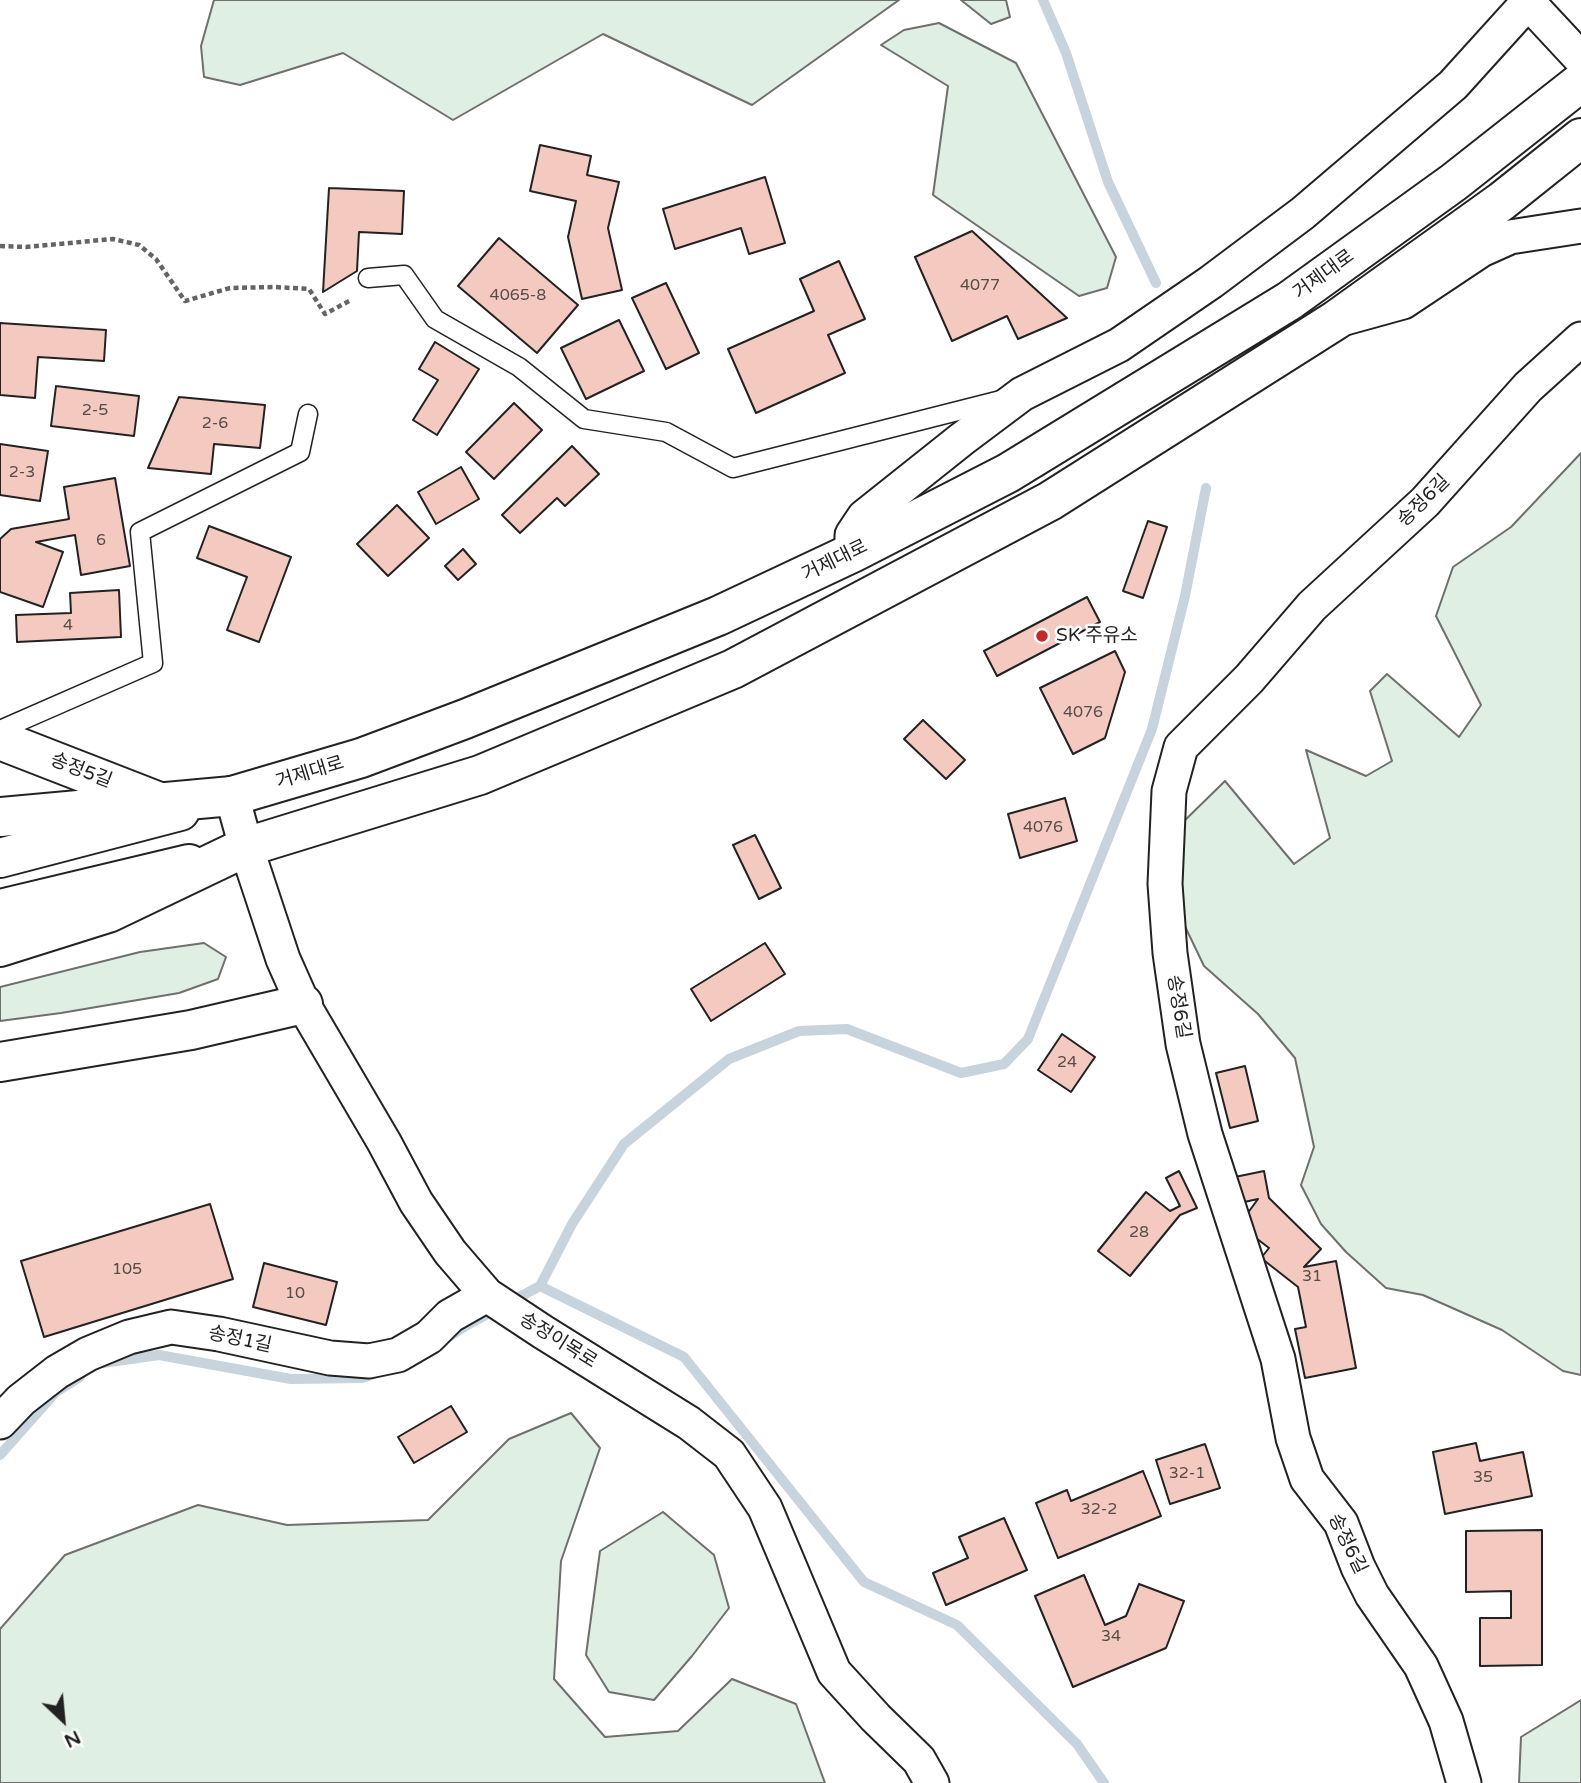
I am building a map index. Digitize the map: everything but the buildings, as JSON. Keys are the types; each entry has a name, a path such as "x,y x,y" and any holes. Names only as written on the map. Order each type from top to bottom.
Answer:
{"main road":[{"name":"거제대로","path":"0,858 232,796 361,758 718,617 852,553 1008,473 1289,301 1454,182 1579,76"},
{"path":"0,909 175,869 480,775 733,669 1050,502 1336,320 1502,201 1581,138"},
{"name":"송정5길","path":"0,740 162,803"},
{"path":"0,817 232,796"},
{"path":"0,947 108,913 246,847"},
{"path":"0,1062 191,1030 303,1004"}],"street":[{"path":"852,553 852,535 864,517 1022,394 1119,345 1211,282 1303,213 1452,85 1528,1 1579,76"},
{"path":"1336,320 1404,302 1480,250 1510,237 1581,226"},
{"name":"송정6길","path":"1464,1783 1447,1721 1421,1665 1372,1595 1341,1523 1307,1479 1293,1438 1278,1359 1205,1134 1183,1044 1170,953 1165,884 1169,791 1181,747 1249,679 1312,606 1426,502 1528,387 1581,339"},
{"name":"송정이목로","path":"232,796 283,959 303,1004 416,1202 450,1252 488,1295 679,1416 729,1454 765,1508 834,1672 919,1760 932,1783"},
{"name":"송정1길","path":"0,1422 21,1400 57,1372 88,1354 129,1337 171,1327 219,1334 330,1358 369,1362 398,1355 429,1338 450,1316 488,1295"}],"lane":[{"path":"368,278 404,275 435,319 519,367 584,419 666,432 733,468 1022,394"},
{"path":"0,730 153,663 140,532 300,452 308,414"}],"path":[{"path":"0,246 26,247 113,239 139,245 156,259 185,301 230,288 309,289 325,314 358,296 368,278"}],"green space":[{"path":"214,0 899,0 752,105 603,34 453,120 343,53 240,85 204,77 201,46"},
{"path":"961,0 1006,0 1010,17 991,24"},
{"path":"939,23 1016,63 1116,257 1107,288 1079,296 933,195 948,86 881,45 904,30"},
{"path":"1581,453 1581,1375 1563,1371 1502,1330 1423,1295 1386,1288 1346,1252 1321,1224 1301,1185 1314,1147 1295,1058 1258,1014 1204,966 1180,916 1177,828 1225,781 1294,864 1330,838 1306,750 1366,776 1392,761 1370,691 1387,674 1459,737 1481,705 1436,616 1453,567 1511,527"},
{"path":"204,943 226,957 218,979 179,993 0,1021 0,987 140,952"},
{"path":"571,1413 600,1448 561,1561 554,1679 605,1737 678,1731 732,1679 796,1704 825,1783 0,1783 0,1629 65,1555 198,1505 287,1525 428,1520 509,1439"},
{"path":"663,1512 714,1555 729,1608 654,1700 609,1692 586,1655 600,1551"},
{"path":"1581,1700 1581,1783 1519,1783 1521,1737"}],"waterway":[{"path":"1043,0 1066,53 1108,182 1156,283"},
{"path":"447,1338 540,1286 572,1224 624,1144 729,1059 799,1031 847,1029 961,1073 1004,1064 1028,1039 1152,729 1185,596 1206,488"},
{"path":"540,1286 684,1357 864,1582 957,1625 1077,1744 1104,1783"},
{"path":"103,1363 159,1355 291,1379 362,1378 377,1373"},
{"path":"0,1455 56,1392 80,1377"}],"place":[{"name":"SK 주유소","path":"1042,636"}]}
